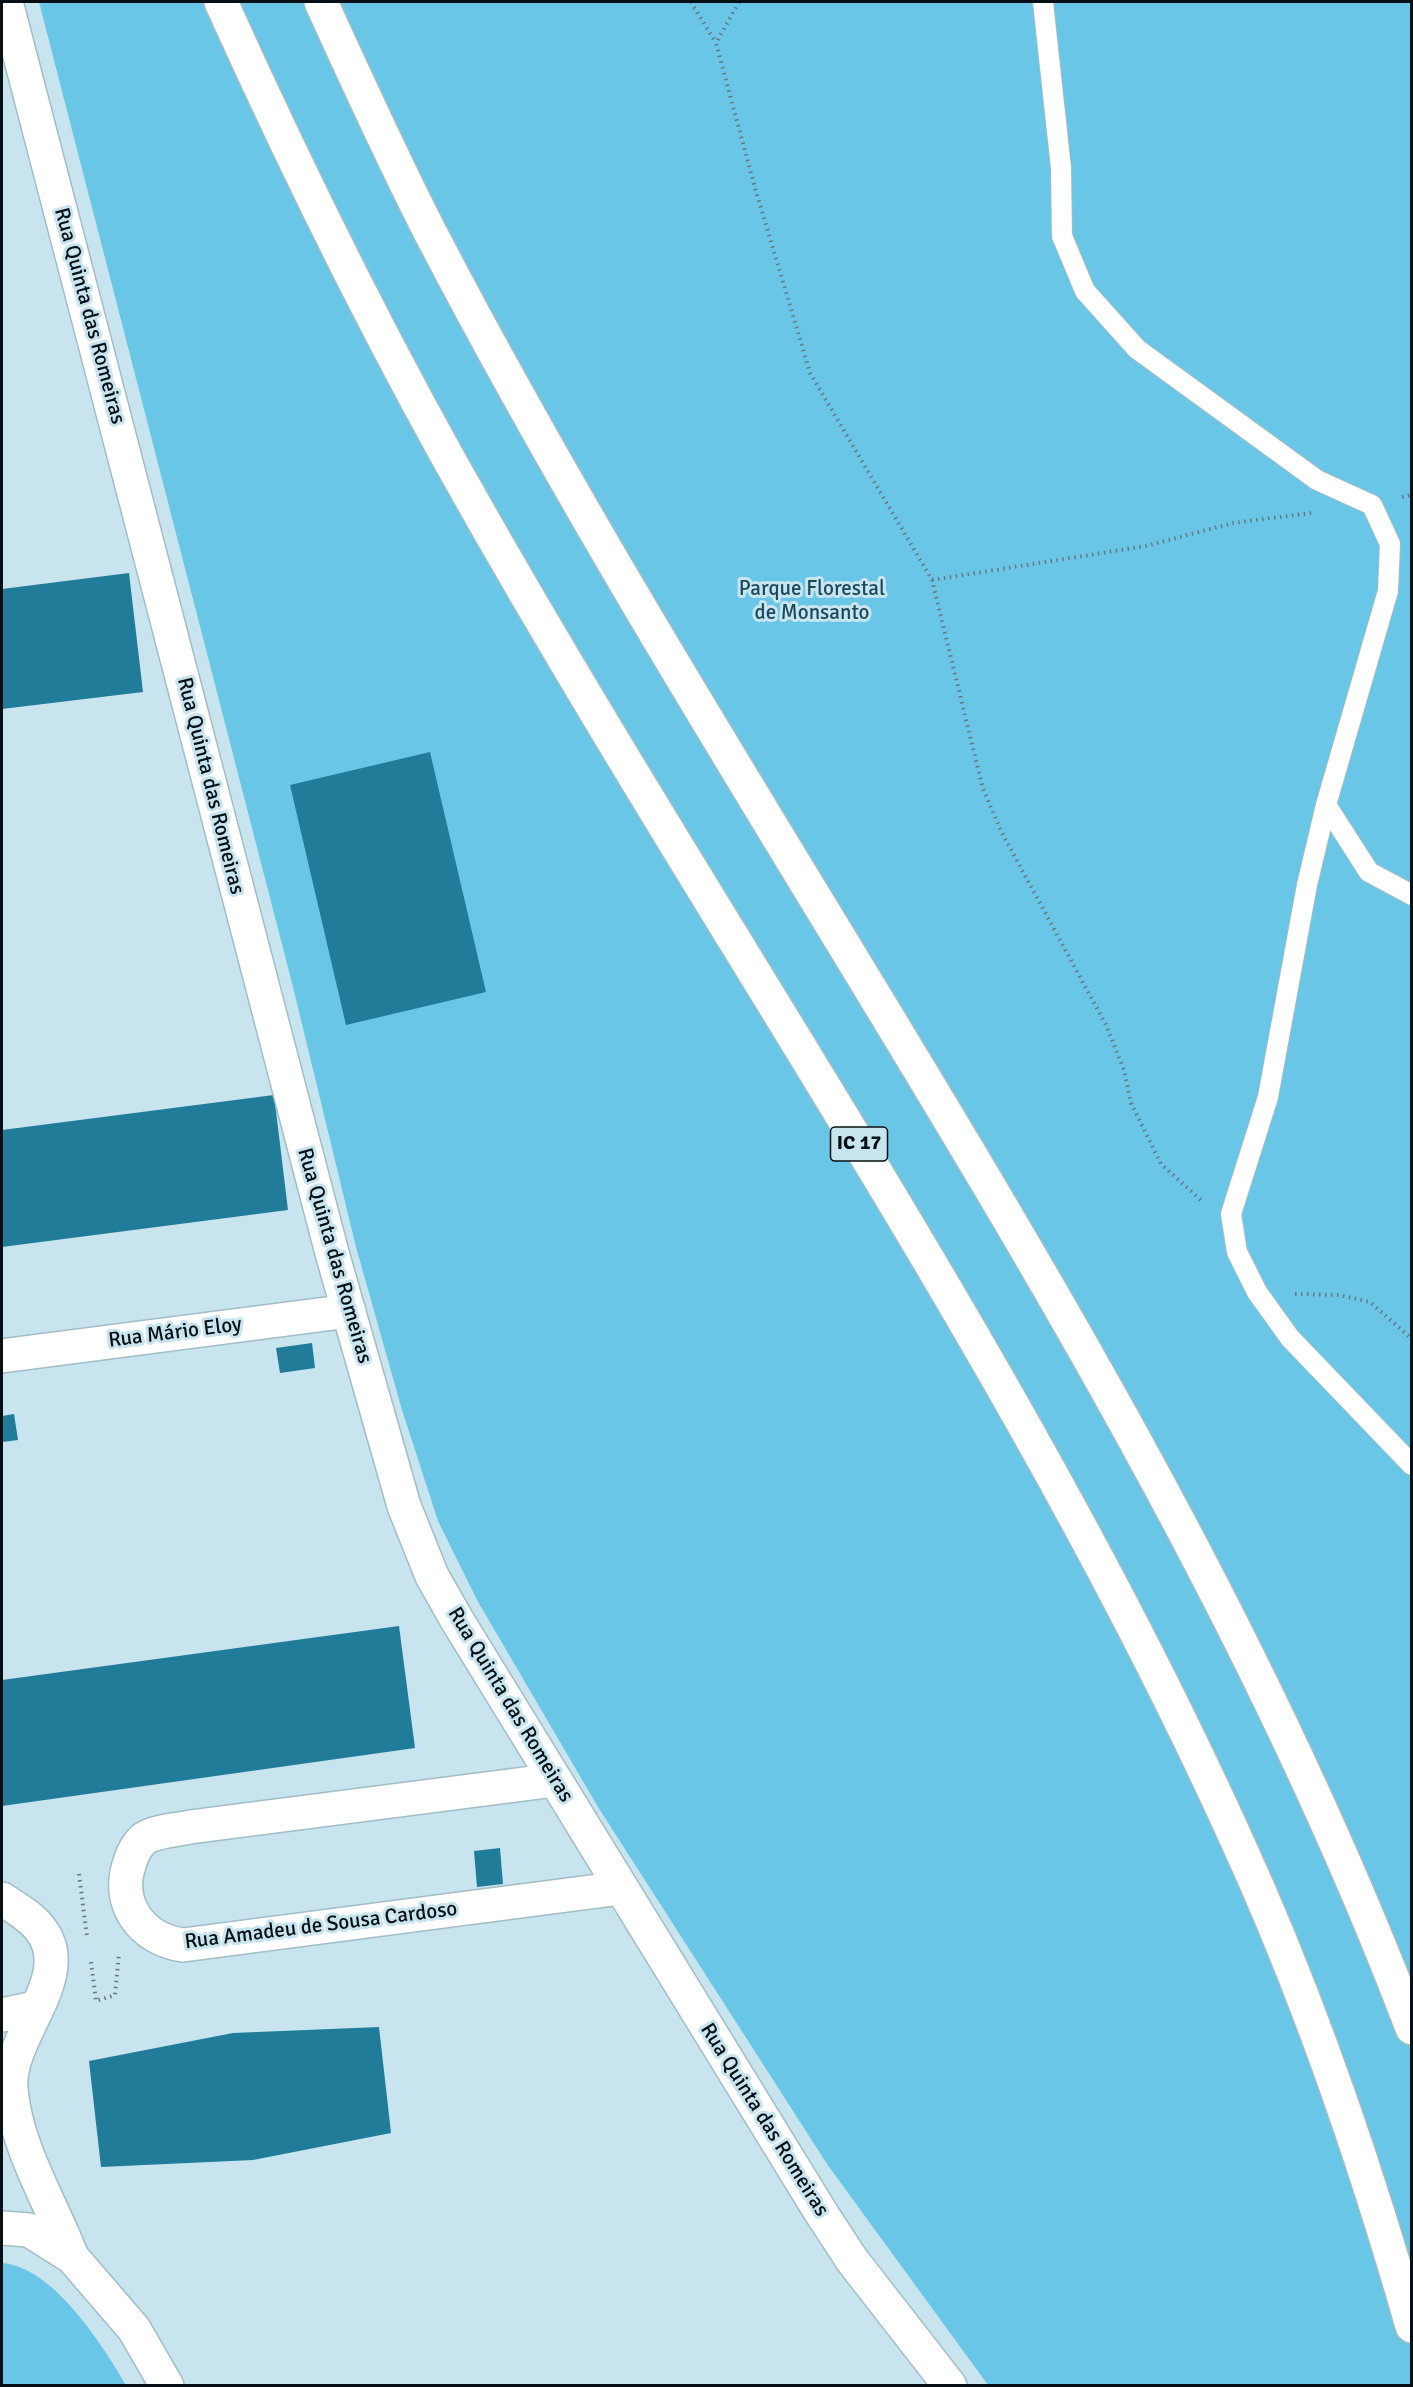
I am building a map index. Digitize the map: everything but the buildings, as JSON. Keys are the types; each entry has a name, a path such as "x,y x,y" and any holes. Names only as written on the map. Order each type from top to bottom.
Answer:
{"main road":[{"name":"Rua Quinta das Romeiras","path":"6,2 299,1132 417,1543 457,1620 845,2250 950,2385"},
{"name":"IC 17","path":"221,2 325,224 440,443 558,648 966,1323 1040,1452 1148,1657 1241,1849 1279,1941 1354,2140 1412,2326"},
{"path":"321,2 428,227 594,530 899,1033 1128,1425 1209,1575 1315,1795 1412,2028"},
{"name":"Rua Mário Eloy","path":"2,1356 349,1311"},
{"path":"125,1897 126,1873 132,1854 145,1838 161,1833 190,1827 555,1780"},
{"name":"Rua Amadeu de Sousa Cardoso","path":"125,1897 134,1916 148,1930 163,1942 183,1945 621,1888"},
{"path":"2,1899 41,1929 51,1950 51,1977 35,2008 13,2061 11,2086 15,2117 23,2146 72,2257 134,2329 167,2385"},
{"path":"2,2015 35,2008"},
{"path":"2,2228 29,2230 72,2257"}],"lane":[{"path":"1043,2 1061,168 1062,236 1085,291 1137,349 1317,480 1372,505 1390,544 1388,591 1326,805 1307,885 1268,1097 1231,1215 1237,1252 1257,1292 1290,1338 1412,1465"},
{"path":"1326,805 1369,872 1412,895"}],"path":[{"path":"691,2 716,43 755,188 810,373 932,580 983,789 1002,833 1106,1025 1124,1070 1131,1104 1161,1164 1212,1210 1231,1215"},
{"path":"716,43 739,2"},
{"path":"932,580 1146,546 1233,523 1314,512"},
{"path":"1257,1292 1339,1295 1370,1302 1412,1339"},
{"path":"79,1874 88,1943"},
{"path":"90,1955 96,2001 116,1995 125,1897"}],"green space":[{"name":"Parque Florestal de Monsanto","path":"39,2 1411,2 1411,2385 988,2385 827,2164 598,1807 477,1600 438,1521 402,1410 356,1247 293,987"},
{"path":"2,2263 21,2268 40,2278 57,2293 90,2329 126,2385 2,2385"}]}
